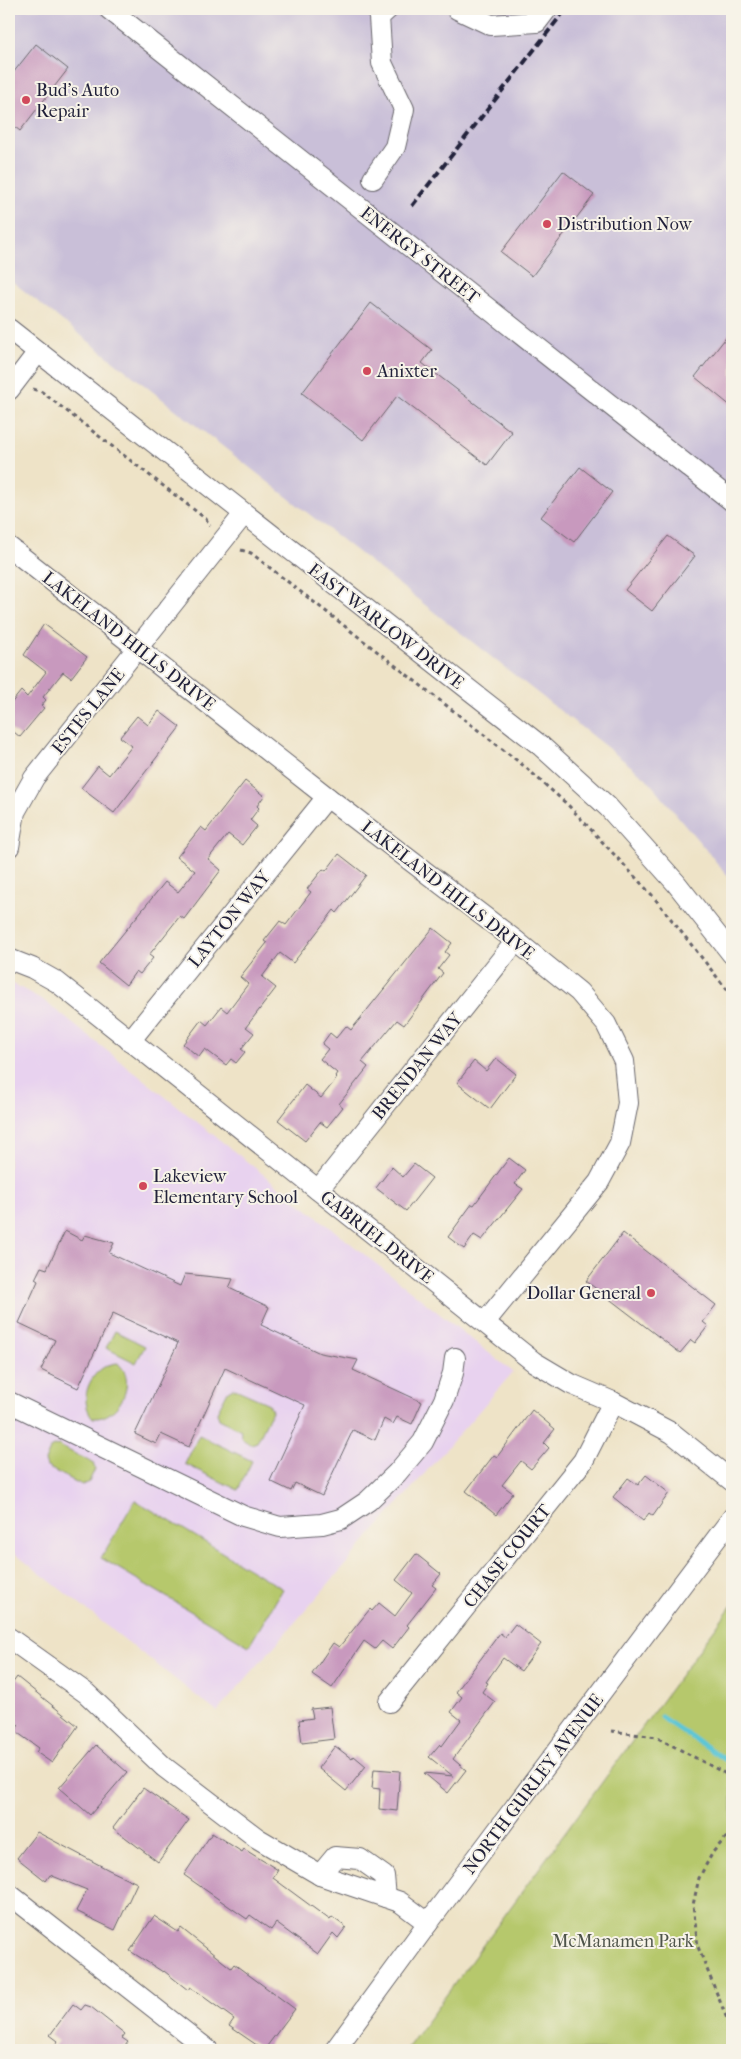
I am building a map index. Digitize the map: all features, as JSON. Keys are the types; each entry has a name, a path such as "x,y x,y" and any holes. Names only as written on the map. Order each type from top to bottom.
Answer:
{"street":[{"name":"ENERGY STREET","path":"109,9 732,500"},
{"path":"457,9 491,25 537,22 547,9"},
{"path":"373,178 395,147 404,109 382,62 378,12"},
{"name":"EAST WARLOW DRIVE","path":"9,329 541,746 608,807 676,883 732,954"},
{"path":"9,390 38,352"},
{"name":"ESTES LANE","path":"9,847 15,812 34,778 244,514"},
{"name":"LAKELAND HILLS DRIVE","path":"9,547 328,797 516,941 579,992 606,1024 624,1061 628,1102 620,1143 599,1182 485,1322"},
{"name":"LAYTON WAY","path":"130,1041 328,797"},
{"name":"BRENDAN WAY","path":"318,1190 516,941"},
{"name":"GABRIEL DRIVE","path":"9,959 32,968 57,982 534,1362 571,1384 612,1402 672,1433 732,1481"},
{"path":"9,1402 243,1516 280,1527 322,1524 341,1519 368,1501 423,1442 444,1400 453,1373 455,1358"},
{"name":"CHASE COURT","path":"390,1702 583,1461 612,1402"},
{"name":"NORTH GURLEY AVENUE","path":"335,2050 732,1518"},
{"path":"9,1638 86,1693 164,1767 257,1838 320,1875 400,1902 428,1923"},
{"path":"320,1875 335,1857 360,1859 384,1876 386,1897"},
{"path":"9,1894 208,2050"}],"path":[{"path":"33,388 42,392 206,519 210,526"},
{"path":"241,550 251,553 267,565 524,766 568,805 652,895 732,996"},
{"path":"611,1731 656,1737 732,1777"},
{"path":"732,1831 713,1852 699,1878 693,1905 698,1946 732,2031"}],"shaded area":[{"path":"9,9 732,9 732,881 646,778 9,279"},
{"name":"Lakeview Elementary School","path":"13,984 43,1000 513,1372 217,1712 9,1549 9,986"}],"green space":[{"path":"115,1331 145,1346 136,1363 106,1348"},
{"path":"118,1363 124,1372 126,1381 126,1389 120,1404 108,1415 93,1418 86,1402 89,1384 101,1369"},
{"path":"233,1388 269,1404 272,1411 257,1442 251,1444 246,1442 241,1437 241,1430 219,1419 217,1412 228,1391"},
{"path":"199,1435 252,1461 238,1490 185,1464"},
{"path":"58,1445 93,1463 95,1469 89,1482 82,1485 47,1467 45,1461 51,1447"},
{"path":"135,1500 283,1589 249,1646 101,1558"},
{"name":"McManamen Park","path":"732,1605 732,2050 406,2050"}],"building":[{"name":"Bud's Auto Repair","path":"36,44 68,69 20,131 9,122 9,78"},
{"name":"Distribution Now","path":"563,171 594,195 532,276 501,252"},
{"name":"Anixter","path":"371,303 432,350 422,363 512,432 487,465 397,396 363,440 302,393"},
{"path":"732,330 732,407 695,377"},
{"path":"580,467 612,492 574,542 541,517"},
{"path":"668,536 695,556 652,611 625,590"},
{"path":"44,624 87,657 71,678 63,672 43,697 46,700 41,706 44,708 20,737 9,728 9,706 21,691 27,697 46,672 24,655"},
{"path":"159,711 180,727 114,813 81,788 98,766 109,775 132,746 120,737 137,716 148,725"},
{"path":"245,781 264,796 257,806 259,808 250,820 257,826 242,845 228,834 208,859 221,870 184,919 180,916 149,955 153,958 140,974 136,971 126,985 99,963 165,882 178,892 195,871 177,857 201,827 206,831"},
{"path":"339,854 366,875 337,913 334,910 293,963 280,953 262,977 276,988 246,1027 254,1033 241,1049 245,1052 236,1063 231,1059 226,1065 205,1049 199,1057 183,1044 201,1020 207,1025 221,1007 227,1012 248,984 240,977 267,943 264,941 280,921 286,925 311,892 307,889 323,869 326,871"},
{"path":"433,928 452,943 445,952 449,955 438,969 443,973 404,1025 397,1020 362,1062 368,1067 339,1104 343,1107 327,1127 320,1122 305,1141 278,1120 305,1085 321,1098 337,1078 335,1076 337,1073 320,1059 328,1049 322,1044 330,1033 336,1038 346,1026 351,1030"},
{"path":"496,1058 516,1074 490,1109 457,1083 474,1061 486,1071"},
{"path":"509,1158 525,1170 515,1184 523,1189 482,1240 474,1235 464,1249 448,1237"},
{"path":"414,1164 432,1178 406,1211 376,1188 392,1167 403,1177"},
{"path":"65,1231 82,1240 85,1235 114,1243 109,1253 180,1286 185,1274 233,1279 229,1288 269,1307 261,1325 320,1353 358,1360 353,1370 422,1402 412,1424 397,1417 393,1424 384,1419 375,1440 353,1430 322,1496 295,1483 291,1491 270,1481 305,1405 225,1368 189,1447 161,1434 156,1444 135,1434 178,1343 113,1313 78,1388 41,1370 55,1340 19,1323 38,1281 35,1279 41,1267 47,1269"},
{"name":"Dollar General","path":"623,1233 716,1305 703,1322 708,1326 695,1343 691,1340 680,1353 586,1281"},
{"path":"532,1410 555,1429 544,1443 549,1448 531,1469 521,1461 502,1485 513,1493 496,1515 466,1491 494,1455 497,1457"},
{"path":"646,1475 669,1493 653,1516 649,1513 643,1521 613,1497 628,1478 638,1485"},
{"path":"416,1554 441,1574 432,1585 436,1588 407,1625 409,1627 392,1649 382,1641 375,1649 364,1641 332,1688 312,1674 333,1643 339,1647 370,1609 372,1611 379,1603 395,1616 412,1593 396,1580"},
{"path":"515,1624 541,1644 521,1671 503,1658 486,1682 488,1683 482,1692 495,1702 453,1759 466,1770 448,1793 424,1773 453,1776 429,1757 440,1744 442,1746 461,1720 451,1712 462,1697 456,1692 500,1633 505,1637"},
{"path":"17,1677 78,1726 52,1763 36,1752 39,1748 15,1731 19,1725 9,1718 9,1688"},
{"path":"330,1707 334,1739 302,1743 299,1720 313,1718 311,1709"},
{"path":"96,1745 127,1772 90,1815 59,1788"},
{"path":"335,1746 352,1759 354,1756 366,1766 346,1791 318,1768"},
{"path":"374,1769 400,1771 397,1811 379,1809 380,1789 372,1788"},
{"path":"143,1788 189,1820 158,1862 113,1828"},
{"path":"37,1832 137,1883 115,1930 76,1911 87,1890 50,1875 46,1881 17,1858"},
{"path":"212,1833 242,1852 244,1849 278,1870 273,1878 330,1920 332,1917 346,1927 338,1938 333,1933 318,1954 276,1923 271,1930 250,1915 247,1919 184,1875"},
{"path":"154,1916 178,1932 181,1928 231,1968 234,1964 295,2009 264,2050 229,2026 234,2019 190,1987 188,1990 164,1971 130,1951"},
{"path":"73,2004 81,2010 85,2005 91,2007 125,2034 122,2038 128,2042 122,2050 51,2050 58,2041 50,2035"}],"waterway":[{"path":"661,1717 732,1764"}],"railway":[{"path":"412,206 566,9"}],"place":[{"name":"Bud's Auto Repair","path":"26,100"},
{"name":"Distribution Now","path":"547,224"},
{"name":"Anixter","path":"367,371"},
{"name":"Lakeview Elementary School","path":"143,1186"},
{"name":"Dollar General","path":"651,1293"}]}
